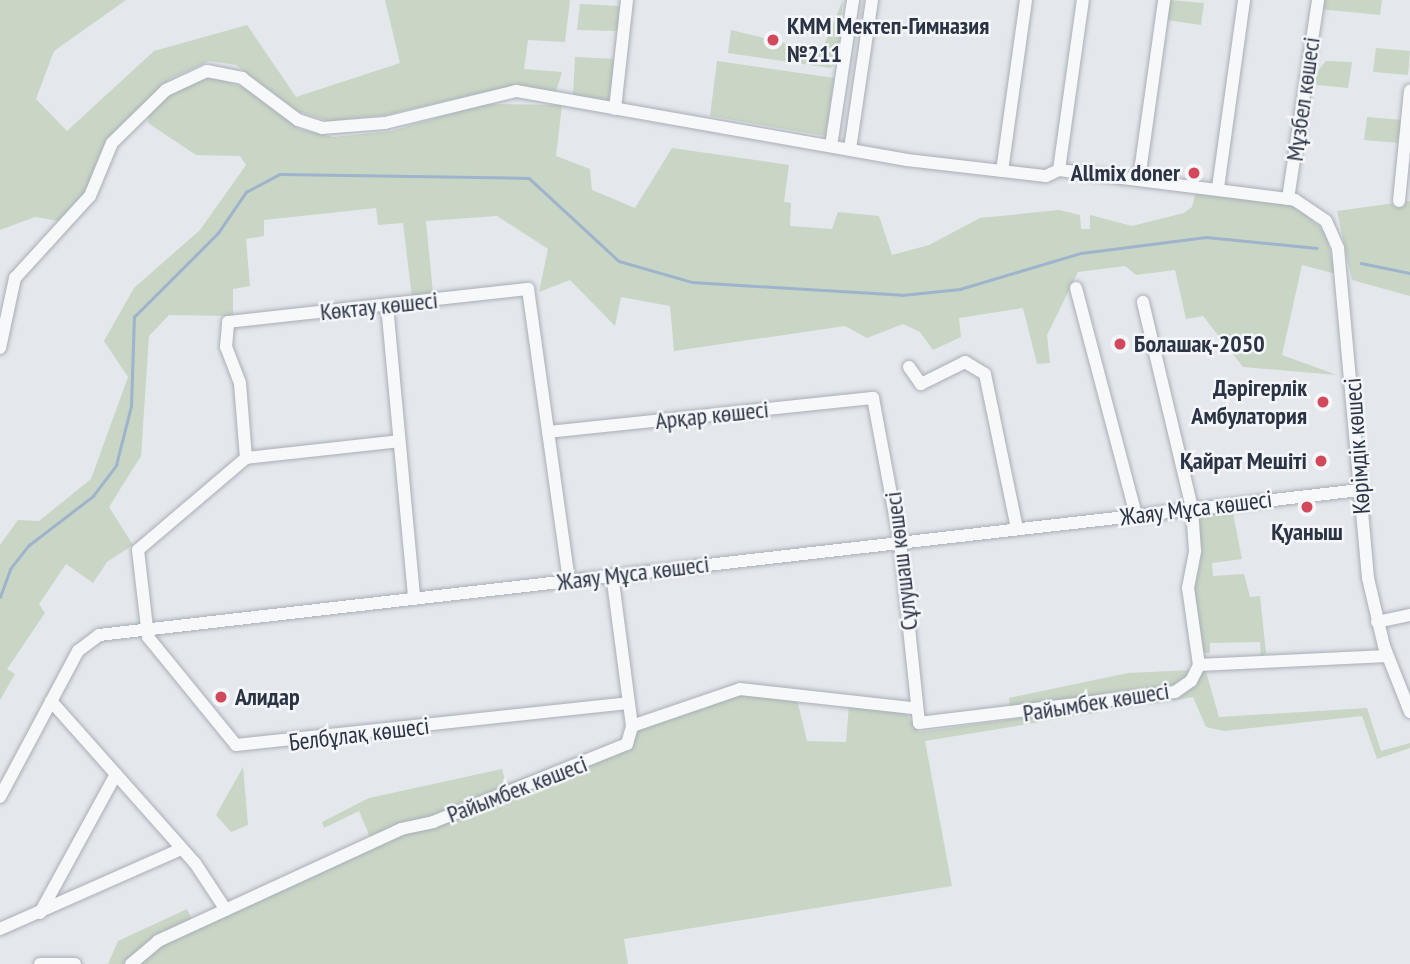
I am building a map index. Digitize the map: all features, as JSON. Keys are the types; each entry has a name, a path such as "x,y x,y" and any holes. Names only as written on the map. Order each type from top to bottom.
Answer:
{"street":[{"path":"615,109 627,0"},
{"path":"831,146 853,0"},
{"path":"850,149 872,0"},
{"path":"1002,171 1026,0"},
{"path":"1059,170 1083,0"},
{"path":"1139,178 1164,0"},
{"path":"1218,188 1244,0"},
{"name":"Мұзбел көшесі","path":"1292,199 1318,0"},
{"path":"0,348 15,278 85,203 103,162 152,101 207,71 242,78 298,120 333,129 386,123 506,92 831,146 1002,171 1046,176 1059,170 1139,178 1317,203"},
{"path":"1399,201 1410,91"},
{"name":"Көрімдік көшесі","path":"1292,199 1325,221 1338,248 1347,297 1359,490 1377,622 1387,656 1410,712"},
{"path":"1076,288 1136,515"},
{"name":"Көктау көшесі","path":"246,458 241,390 226,347 226,323 532,292 548,432"},
{"path":"1143,302 1192,508 1195,551 1188,588 1199,665"},
{"path":"387,305 414,598"},
{"path":"909,366 921,384 965,362 985,373 1017,530"},
{"name":"Арқар көшесі","path":"548,432 876,400"},
{"name":"Сұлушаш көшесі","path":"876,400 900,542 913,708 919,723"},
{"path":"548,432 569,580"},
{"path":"146,629 140,544 246,458 399,441"},
{"name":"Жаяу Мұса көшесі","path":"0,797 85,641 146,629 1359,490"},
{"path":"612,575 632,726 730,690 913,708"},
{"path":"1377,622 1410,615"},
{"name":"Белбұлақ көшесі","path":"146,629 242,747 628,704"},
{"name":"Райымбек көшесі","path":"919,723 1175,692 1191,681 1199,665 1387,656"},
{"path":"51,701 181,849 226,910"},
{"name":"Райымбек көшесі","path":"131,964 158,941 401,829 614,751 629,741 632,726"},
{"path":"40,913 116,774"},
{"path":"0,929 181,849"},
{"path":"40,964 75,964"}],"green space":[{"path":"0,0 126,0 54,51 36,99 67,131 154,51 247,25 296,97 400,63 385,0 570,0 565,42 528,40 524,69 562,72 556,92 514,85 386,115 328,121 297,111 236,65 209,61 170,79 120,126 103,146 85,192 59,221 35,217 0,230"},
{"path":"843,0 837,63 830,68 728,53 731,30 821,52"},
{"path":"1170,0 1204,3 1201,25 1167,20"},
{"path":"1320,0 1382,0 1380,15 1319,9"},
{"path":"580,4 620,6 618,31 577,30"},
{"path":"1376,48 1410,51 1408,75 1373,72"},
{"path":"575,57 615,59 611,101 573,96"},
{"path":"717,61 834,78 826,136 710,116"},
{"path":"1326,61 1352,62 1348,88 1307,84"},
{"path":"208,76 245,88 299,129 333,137 391,131 485,104 562,105 556,156 590,169 592,190 635,208 672,148 789,165 784,202 791,203 790,226 832,229 838,212 879,216 892,255 929,245 980,218 1059,210 1080,215 1081,229 1090,229 1090,215 1132,226 1184,213 1192,207 1196,191 1294,204 1325,232 1336,274 1302,265 1282,355 1337,375 1243,367 1203,316 1186,319 1175,270 1136,275 1125,266 1078,272 1047,335 1050,363 1037,364 1023,308 959,318 961,337 933,350 920,332 903,324 867,338 845,326 674,351 670,306 621,297 615,326 570,280 539,292 548,249 497,216 426,221 433,293 412,298 403,223 378,225 376,208 264,220 264,236 246,239 250,286 233,289 233,316 169,315 149,336 141,456 109,507 133,545 107,562 93,583 66,564 39,604 45,613 7,669 15,674 0,700 0,545 18,520 39,521 91,479 128,377 104,341 134,288 200,230 246,165 240,156 196,155 148,123 149,112 179,87"},
{"path":"1367,117 1403,120 1399,143 1364,140"},
{"path":"1410,201 1410,296 1352,280 1337,211"},
{"path":"1232,508 1242,559 1212,563 1213,576 1244,574 1250,597 1260,596 1266,653 1261,658 1260,642 1210,643 1210,653 1202,653 1193,583 1200,564 1197,512"},
{"path":"1205,668 1219,717 1367,708 1381,751 1410,743 1410,748 1377,759 1362,716 1224,731 1206,727 1193,697 925,741 952,886 624,939 628,964 138,964 165,943 399,835 631,748 639,726 726,695 796,695 807,741 846,742 849,704 906,714 919,732 1174,697 1192,687"},
{"path":"1193,670 1176,686 1010,709 1009,698 1128,673"},
{"path":"617,744 426,821 370,837 359,811 324,828 322,822 369,798 502,769 506,784"},
{"path":"243,767 248,825 231,832 216,815"},
{"path":"187,909 193,922 127,964 108,964 118,941"}],"waterway":[{"path":"0,597 10,569 29,545 93,496 116,465 131,406 134,317 218,233 246,192 280,174 529,178 619,261 692,282 902,295 960,289 1081,253 1206,237 1316,248"},
{"path":"1361,263 1410,273"}],"place":[{"name":"КММ Мектеп-Гимназия №211","path":"773,40"},
{"name":"Allmix doner","path":"1194,173"},
{"name":"Болашақ-2050","path":"1120,344"},
{"name":"Дәрігерлік Амбулатория","path":"1323,402"},
{"name":"Қайрат Мешіті","path":"1321,461"},
{"name":"Қуаныш","path":"1307,507"},
{"name":"Алидар","path":"221,697"}]}
